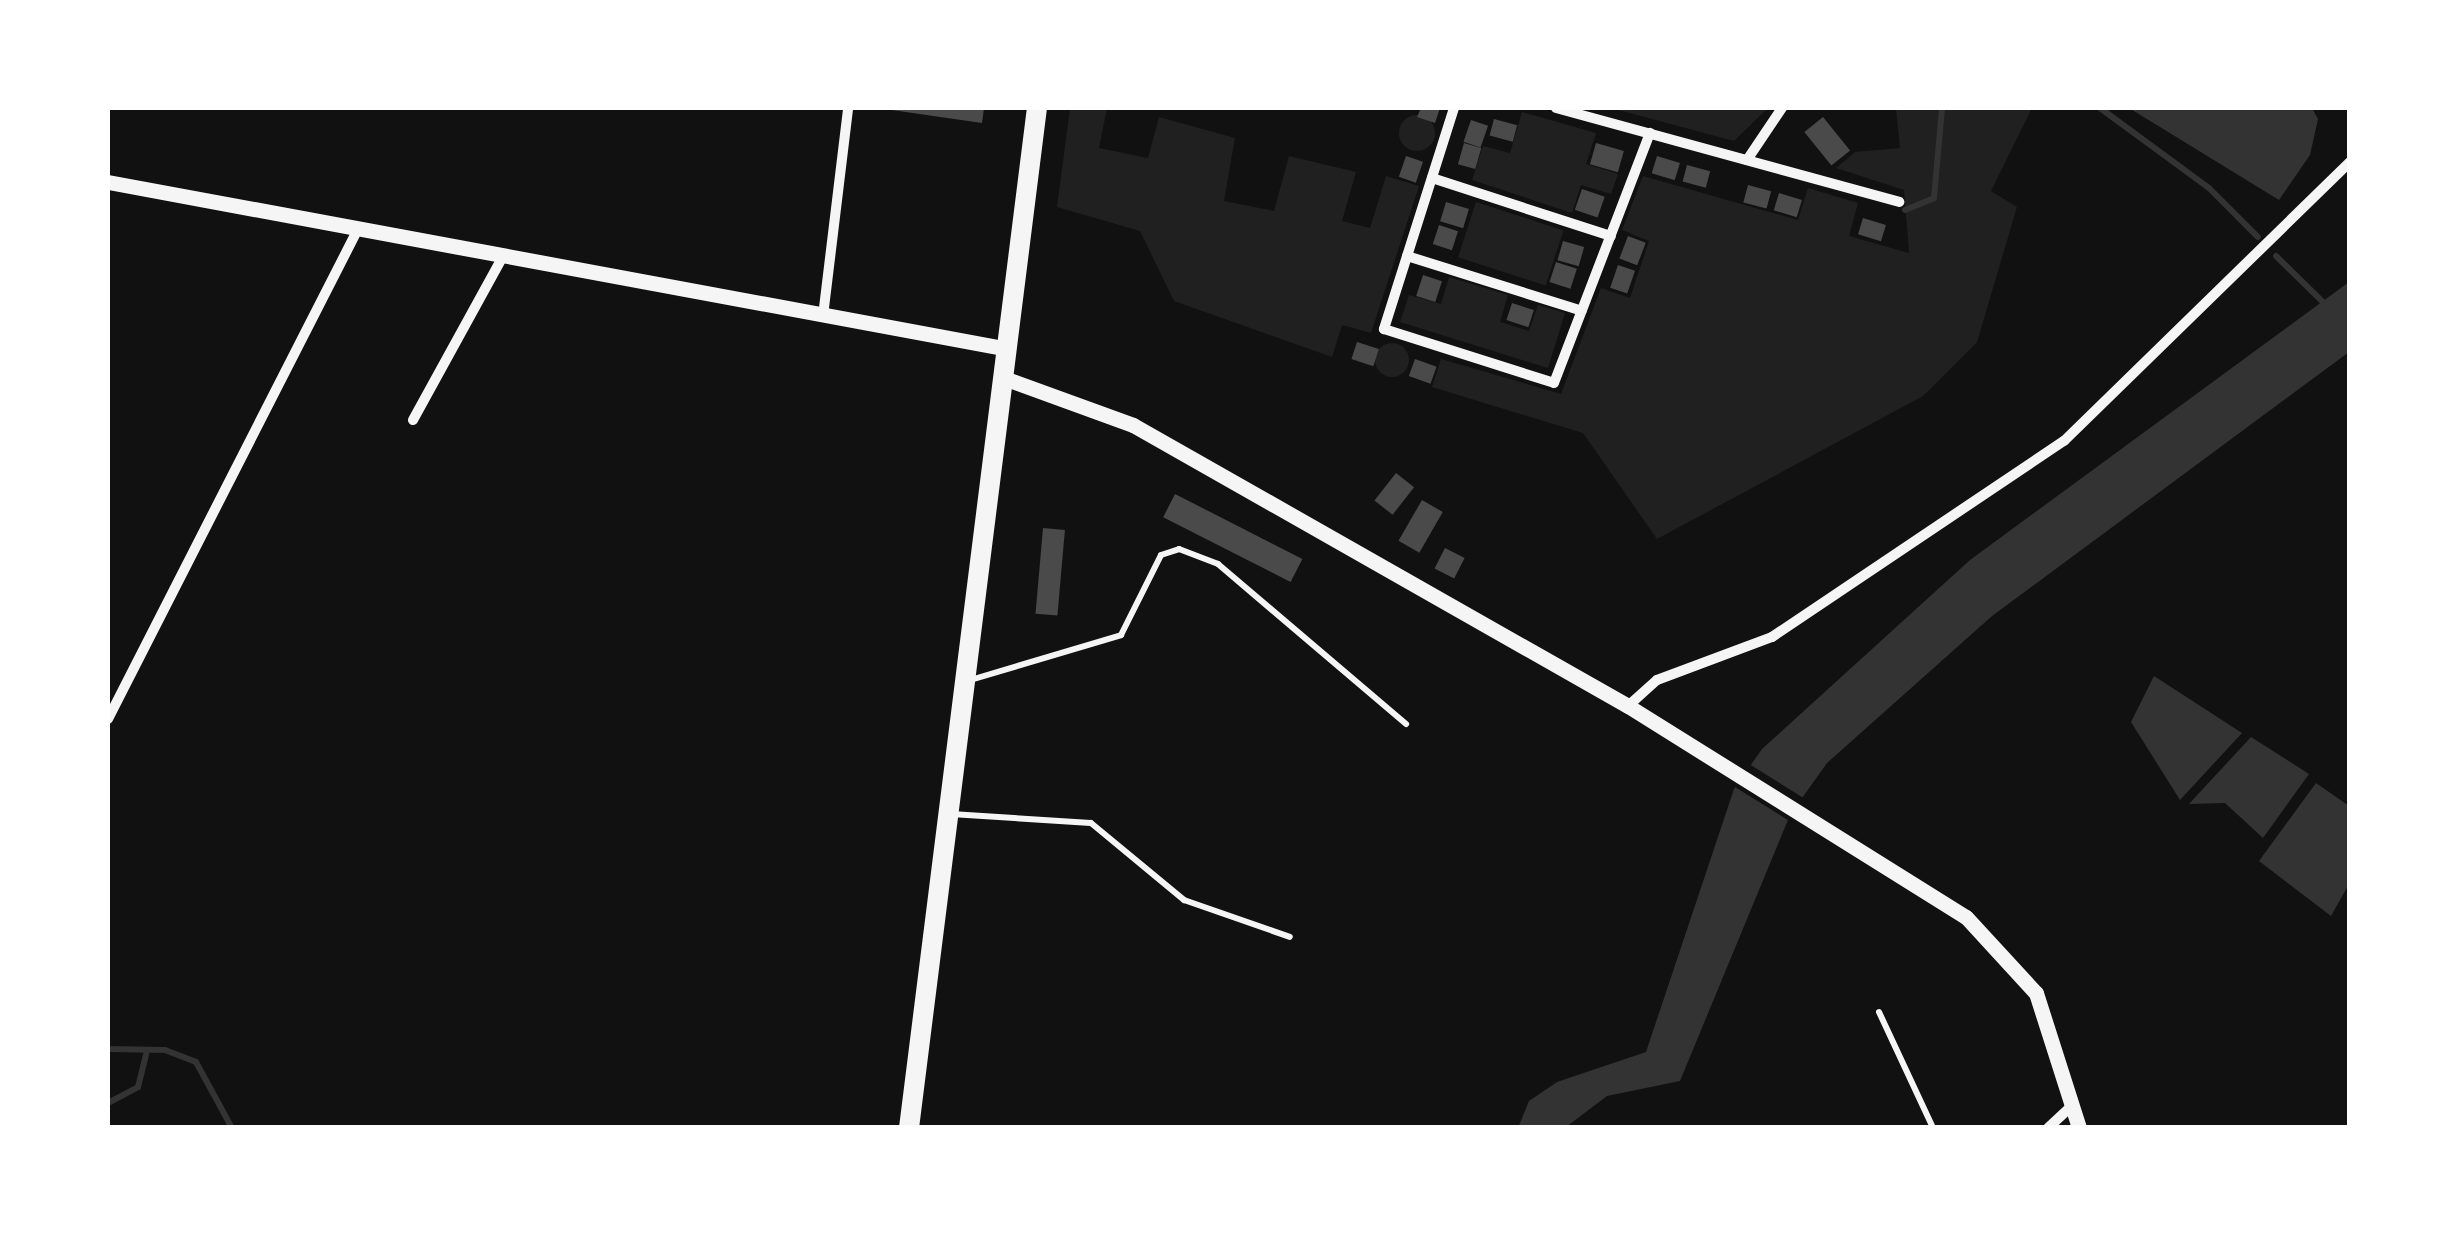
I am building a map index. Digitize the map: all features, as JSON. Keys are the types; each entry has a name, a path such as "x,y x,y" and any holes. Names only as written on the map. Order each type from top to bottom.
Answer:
{"highway":[{"path":"909,1128 1037,108"}],"street":[{"path":"822,316 848,108"},
{"path":"1454,108 1384,329 1554,383 1650,133"},
{"path":"1556,108 1898,202"},
{"path":"1747,160 1782,108"},
{"path":"1628,706 1656,680 1788,627 2064,441 2350,162"},
{"path":"1432,178 1611,236"},
{"path":"108,182 1008,348"},
{"path":"108,719 358,229"},
{"path":"413,420 504,256"},
{"path":"1407,256 1582,311"},
{"path":"1004,378 1119,417 1628,706 1966,917 2022,970 2079,1128"},
{"path":"2048,1128 2072,1106"}],"lane":[{"path":"966,682 1121,635 1161,554 1179,549 1218,564 1406,724"},
{"path":"950,814 1091,823 1184,900 1290,937"},
{"path":"1879,1012 1933,1128"}],"shaded area":[{"path":"1070,108 1107,108 1099,148 1148,158 1159,117 1235,138 1224,201 1274,211 1289,156 1356,172 1342,221 1370,228 1386,176 1419,186 1371,333 1342,325 1332,357 1174,301 1140,231 1057,207"},
{"path":"1611,108 1768,108 1734,141"},
{"path":"1896,108 2032,108 1991,191 2017,207 1977,342 1923,396 1657,539 1583,433 1432,387 1441,359 1561,394 1601,288 1630,298 1649,241 1622,230 1643,176 1798,220 1808,188 1858,203 1849,236 1909,253 1904,190 1836,168 1855,152 1900,148"},
{"path":"2129,108 2312,108 2318,119 2310,155 2279,200"},
{"path":"1522,112 1596,133 1586,164 1618,174 1611,194 1581,185 1572,213 1472,180 1483,146 1510,153"},
{"path":"1417,115 1430,120 1435,133 1430,146 1417,151 1404,146 1399,133 1404,120"},
{"path":"1476,202 1563,230 1546,286 1458,257"},
{"path":"1449,277 1508,295 1500,322 1529,331 1538,305 1565,313 1548,368 1400,322 1409,295 1441,304"},
{"path":"2349,282 2349,352 1992,616 1827,763 1790,815 1680,1081 1607,1096 1566,1127 1518,1128 1529,1101 1557,1082 1646,1052 1734,789 1762,749 1970,560"},
{"path":"1392,343 1404,348 1409,360 1404,372 1392,377 1380,372 1375,360 1380,348"},
{"path":"2154,676 2242,733 2180,800 2131,722"},
{"path":"2251,737 2309,774 2263,838 2225,803 2189,804"},
{"path":"2316,783 2349,806 2349,884 2331,916 2259,861"}],"pier":[{"path":"1746,762 1807,800 1793,823 1732,785"}],"building":[{"path":"878,108 984,108 982,123"},
{"path":"1421,108 1440,108 1435,123 1417,117"},
{"path":"1823,117 1850,150 1831,166 1804,132"},
{"path":"1494,119 1517,125 1513,142 1490,135"},
{"path":"1471,120 1488,126 1481,148 1464,142"},
{"path":"1464,143 1481,148 1475,169 1458,164"},
{"path":"1596,143 1624,151 1618,172 1590,164"},
{"path":"1406,156 1423,162 1416,183 1399,177"},
{"path":"1657,156 1680,163 1675,180 1652,173"},
{"path":"1687,165 1710,171 1706,188 1683,181"},
{"path":"1748,185 1771,191 1767,209 1743,202"},
{"path":"1582,189 1605,197 1598,218 1575,210"},
{"path":"1779,193 1802,200 1797,217 1774,210"},
{"path":"1446,202 1469,209 1463,228 1440,221"},
{"path":"1863,218 1886,225 1881,241 1858,234"},
{"path":"1439,225 1458,231 1452,250 1433,244"},
{"path":"1628,236 1646,243 1637,265 1619,258"},
{"path":"1563,241 1584,247 1579,266 1557,260"},
{"path":"1556,262 1577,269 1570,289 1550,282"},
{"path":"1618,265 1635,271 1627,294 1610,288"},
{"path":"1423,275 1442,281 1435,302 1416,296"},
{"path":"1512,303 1534,310 1528,327 1506,320"},
{"path":"1357,342 1379,349 1373,366 1351,359"},
{"path":"1415,359 1437,367 1430,384 1409,376"},
{"path":"1396,473 1414,487 1393,515 1374,501"},
{"path":"1175,494 1302,559 1291,582 1163,517"},
{"path":"1422,500 1443,512 1419,553 1398,541"},
{"path":"1043,528 1065,530 1057,616 1036,614"},
{"path":"1445,548 1465,558 1454,578 1435,568"}],"waterway":[{"path":"1905,210 1934,198 1942,108"},
{"path":"2100,108 2209,188 2258,237"},
{"path":"2276,256 2325,304"},
{"path":"108,1049 165,1050 196,1062 232,1128"},
{"path":"108,1103 138,1087 146,1054"}]}
